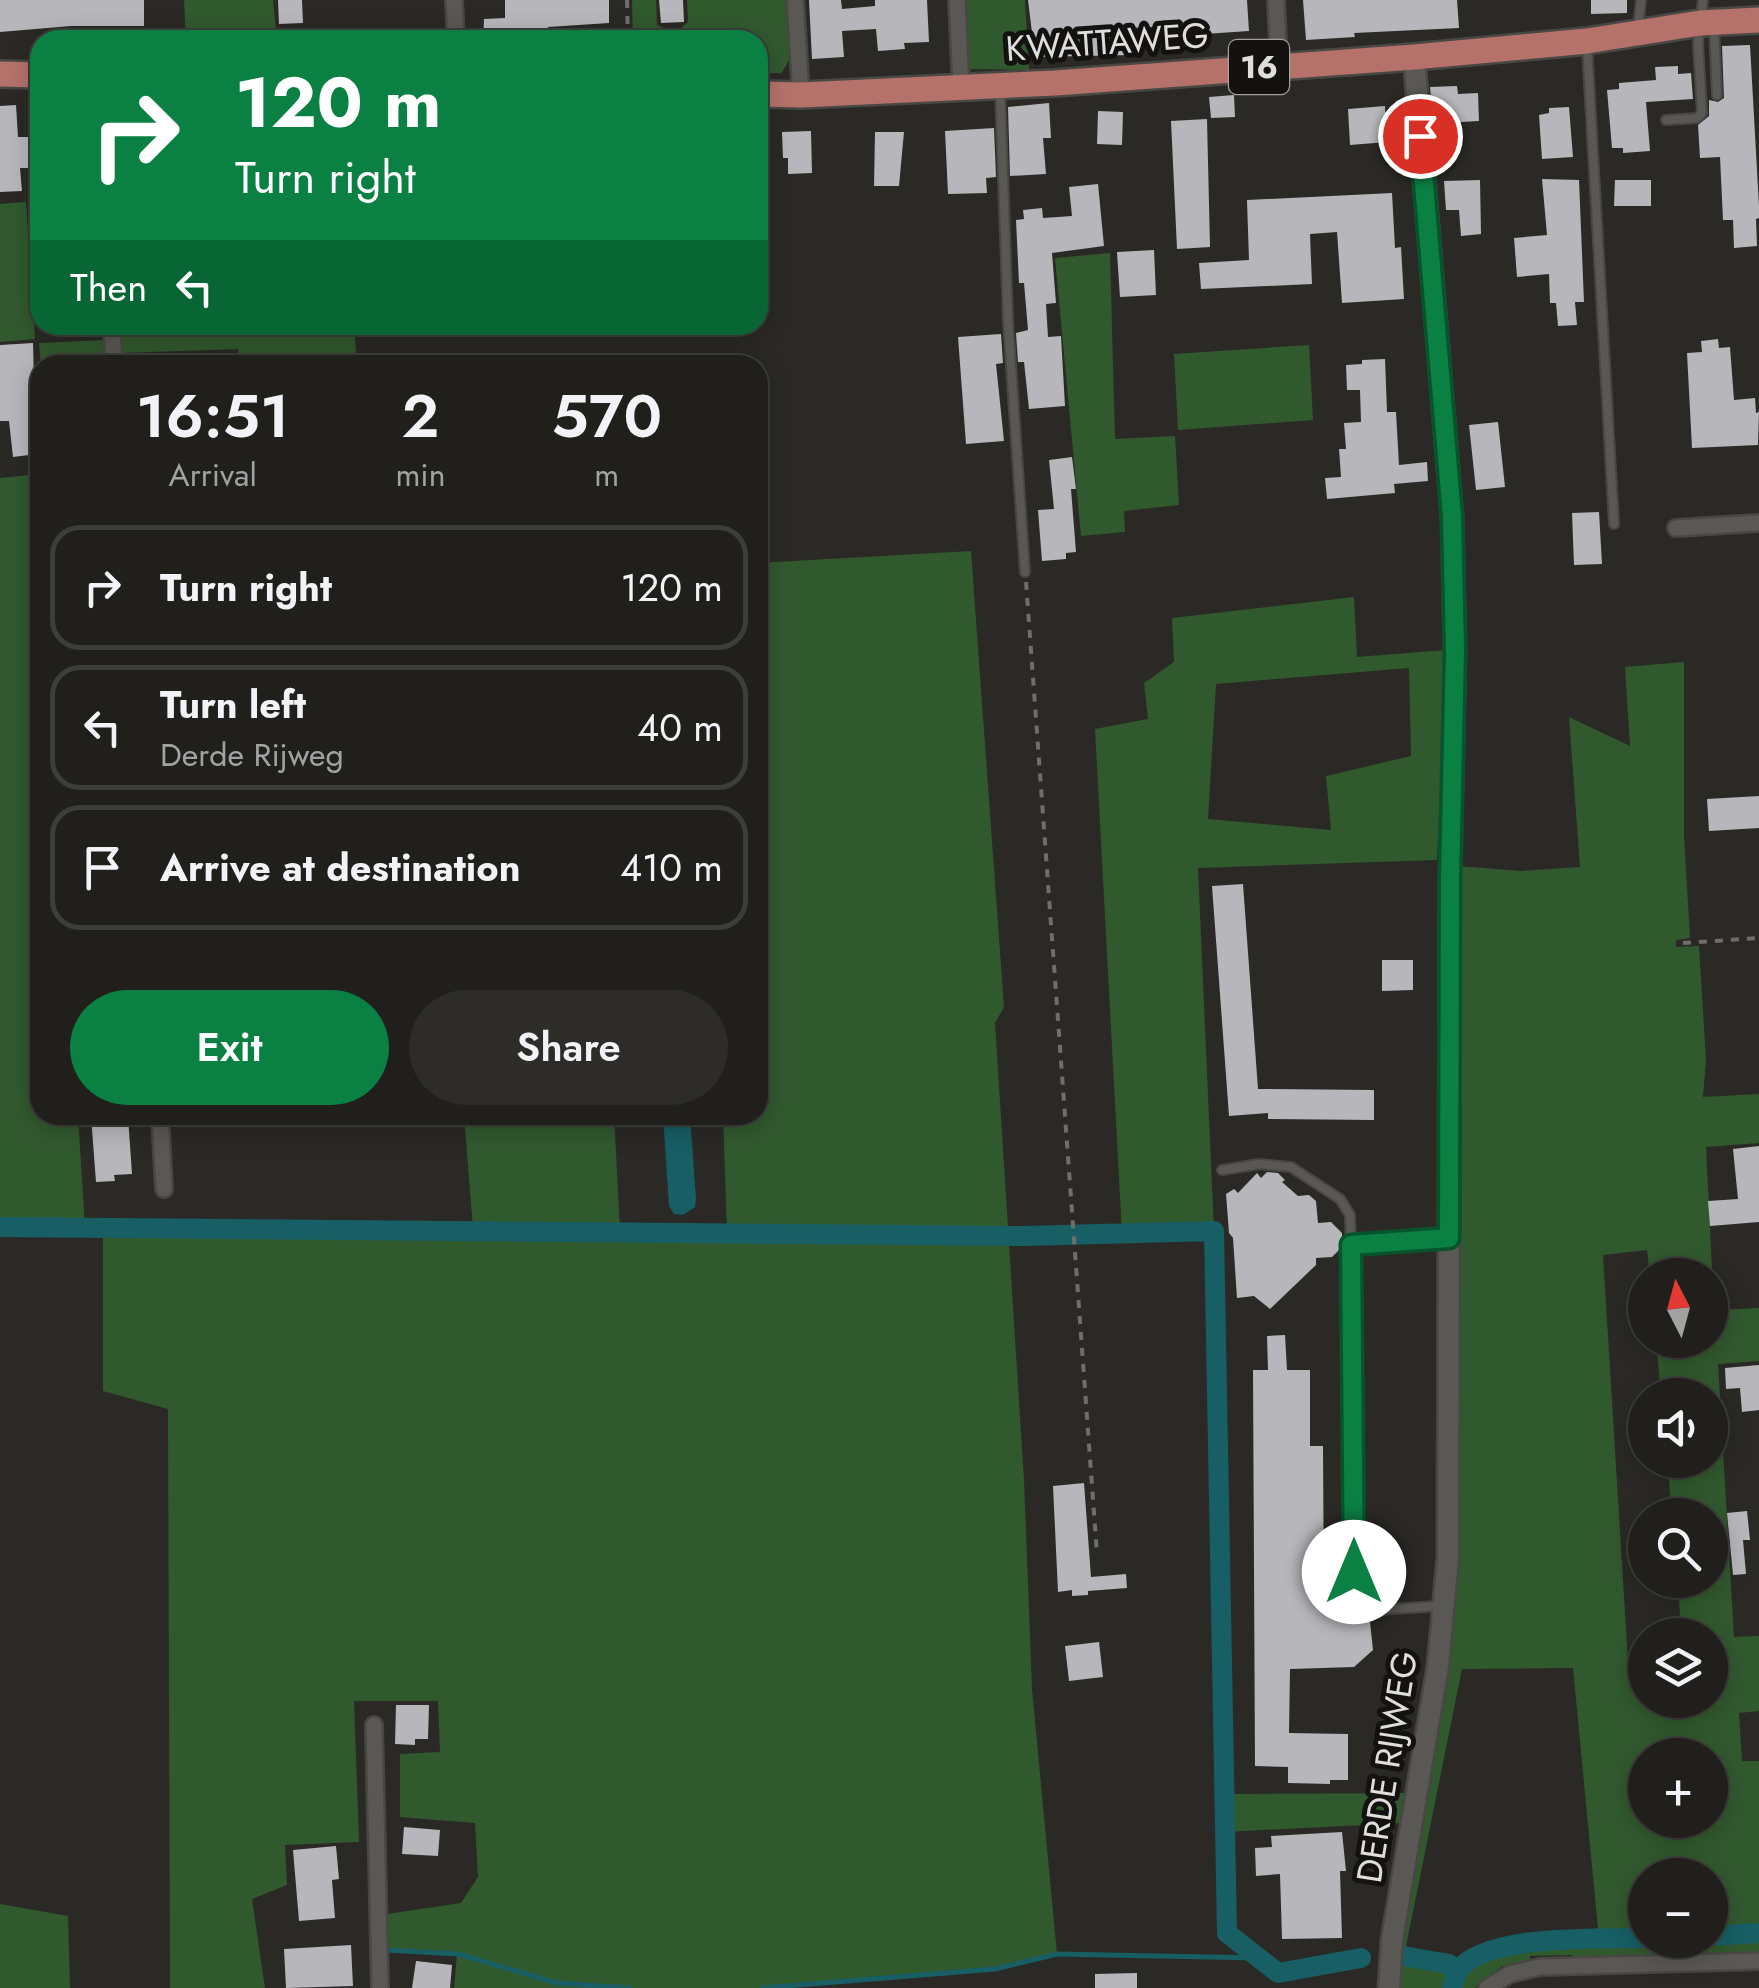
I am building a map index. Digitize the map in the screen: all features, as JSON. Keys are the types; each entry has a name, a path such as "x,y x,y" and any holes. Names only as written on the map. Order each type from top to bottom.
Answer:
{"main road":[{"name":"KWATTAWEG","path":"768,94 1106,80 1414,57 1638,34 1706,15 1759,20"},
{"path":"0,74 30,75"}],"street":[{"path":"454,0 456,30"},
{"path":"794,0 801,95"},
{"path":"957,0 961,86"},
{"path":"1276,0 1279,65"},
{"name":"DERDE RIJWEG","path":"1389,1988 1392,1940 1438,1666 1448,1557 1450,879 1455,650 1452,516 1414,57"},
{"path":"1676,528 1759,523"},
{"path":"161,1125 164,1189"},
{"path":"374,1725 380,1988"},
{"path":"1487,1988 1510,1974 1540,1967 1759,1961"}],"lane":[{"path":"1638,34 1641,0"},
{"path":"1706,15 1717,95"},
{"path":"1666,120 1697,118 1702,113 1698,56 1706,15"},
{"path":"1587,41 1614,524"},
{"path":"1000,84 1008,320 1025,572"},
{"path":"1222,1170 1260,1164 1292,1167 1340,1199 1350,1215 1354,1572 1361,1596 1377,1610 1444,1606"},
{"path":"1351,1245 1449,1238"}],"path":[{"path":"627,0 628,30"},
{"path":"1025,572 1096,1554"},
{"path":"1683,943 1759,938"}],"green space":[{"path":"184,0 273,0 276,30 186,30"},
{"path":"632,0 656,0 657,25 668,30 633,30"},
{"path":"687,0 789,0 790,57 781,73 768,73 768,30 680,30 688,22"},
{"path":"964,0 1025,0 1029,70 969,69"},
{"path":"26,202 30,335 35,339 0,342 0,204"},
{"path":"1110,253 1115,439 1175,436 1179,505 1124,511 1125,532 1081,536 1055,258"},
{"path":"120,335 355,335 356,355 239,355 238,349 121,353"},
{"path":"105,340 106,355 40,355 39,343"},
{"path":"1309,345 1313,420 1178,430 1174,354"},
{"path":"30,475 30,1125 79,1125 85,1228 0,1227 0,478"},
{"path":"971,551 1004,1007 995,1023 1024,1480 1032,1689 1057,1954 995,1969 762,1988 454,1988 457,1954 387,1950 387,1914 461,1903 478,1877 475,1823 400,1817 400,1754 440,1752 438,1701 354,1701 359,1842 285,1845 287,1885 252,1899 265,1988 170,1988 168,1409 103,1391 103,1227 473,1229 465,1125 615,1125 620,1230 727,1231 723,1125 768,1125 768,562"},
{"path":"1354,597 1357,657 1446,650 1437,860 1198,868 1214,1231 1122,1234 1095,729 1148,719 1144,683 1174,662 1172,618","holes":["1409,668 1411,756 1326,776 1331,830 1208,819 1216,684"]},
{"path":"1684,662 1684,836 1690,938 1676,940 1676,947 1699,946 1706,1059 1703,1097 1759,1094 1759,1143 1706,1147 1711,1258 1648,1258 1647,1250 1603,1255 1628,1662 1628,1718 1728,1718 1728,1618 1680,1618 1679,1598 1728,1598 1728,1535 1734,1637 1759,1636 1759,1711 1739,1713 1742,1761 1759,1761 1759,1954 1728,1955 1728,1858 1628,1858 1628,1958 1636,1958 1575,1960 1572,1955 1530,1956 1530,1960 1502,1966 1475,1988 1397,1988 1403,1956 1401,1939 1445,1667 1457,866 1521,871 1580,867 1569,717 1630,746 1625,667","holes":["1573,1668 1599,1939 1505,1946 1471,1960 1457,1972 1449,1964 1404,1956 1462,1669"]},
{"path":"1759,1308 1759,1361 1718,1364 1719,1378 1659,1378 1658,1358 1728,1358 1728,1309"},
{"path":"1669,1478 1725,1478 1726,1498 1670,1498"},
{"path":"1409,1793 1402,1823 1225,1832 1225,1794"},
{"path":"0,1904 68,1916 70,1988 0,1988"}],"water":[{"path":"664,1125 691,1125 695,1207 683,1215 674,1214 669,1206"}],"building":[{"path":"0,0 144,0 144,26 71,26 0,32"},
{"path":"278,0 302,0 303,23 279,24"},
{"path":"505,0 609,0 609,23 548,30 483,30 484,19 505,18"},
{"path":"659,0 683,0 684,22 661,23"},
{"path":"809,0 841,0 842,9 875,6 875,0 927,0 929,42 904,43 905,49 878,51 876,29 842,31 844,57 812,59"},
{"path":"1028,0 1247,0 1249,31 1189,35 1189,25 1130,28 1131,55 1035,57"},
{"path":"1303,0 1457,0 1459,28 1354,33 1355,37 1306,40"},
{"path":"1591,0 1627,0 1627,13 1591,14"},
{"path":"1750,45 1759,206 1757,246 1734,248 1733,220 1723,220 1720,157 1700,158 1698,125 1709,116 1709,100 1718,102 1724,98 1722,46"},
{"path":"1678,66 1678,74 1691,73 1693,99 1646,102 1650,151 1623,153 1623,148 1612,148 1607,90 1619,89 1619,83 1656,80 1655,67"},
{"path":"1457,86 1458,94 1478,93 1479,121 1461,122 1462,132 1434,133 1430,87"},
{"path":"1234,95 1235,117 1211,118 1209,97"},
{"path":"1049,103 1051,138 1043,138 1046,174 1010,176 1008,107"},
{"path":"16,105 18,137 30,137 30,168 20,168 22,191 0,192 0,106"},
{"path":"1385,106 1387,142 1350,145 1348,109"},
{"path":"1569,107 1573,157 1542,159 1539,115 1549,113 1549,108"},
{"path":"1098,111 1123,112 1122,145 1097,144"},
{"path":"1207,119 1210,247 1177,249 1171,121"},
{"path":"994,128 996,177 986,178 987,193 948,194 945,131"},
{"path":"811,131 812,173 788,174 782,132"},
{"path":"875,132 904,132 899,186 874,186"},
{"path":"1542,179 1579,180 1584,302 1575,302 1577,325 1558,326 1556,303 1550,303 1549,274 1517,277 1514,238 1547,235"},
{"path":"1480,180 1481,234 1461,236 1459,210 1446,210 1444,181"},
{"path":"1615,180 1651,180 1651,206 1614,206"},
{"path":"1098,184 1104,246 1052,253 1056,303 1046,304 1048,337 1061,336 1065,406 1029,409 1016,333 1028,330 1024,283 1019,283 1016,220 1024,219 1023,210 1042,208 1043,218 1072,216 1069,187"},
{"path":"1392,193 1395,248 1401,247 1404,299 1342,303 1337,232 1310,234 1312,284 1201,289 1199,263 1249,260 1247,200"},
{"path":"1154,250 1156,295 1120,297 1117,252"},
{"path":"1001,334 1003,363 996,364 1004,441 966,444 958,337"},
{"path":"1718,339 1719,348 1730,347 1734,400 1755,398 1756,413 1759,412 1758,445 1692,448 1687,353 1702,352 1701,341"},
{"path":"33,343 30,455 13,457 9,421 0,421 0,345"},
{"path":"1385,359 1387,412 1396,412 1399,465 1427,462 1428,481 1394,484 1395,493 1327,499 1325,478 1341,477 1339,449 1346,449 1344,423 1361,422 1360,390 1347,390 1346,365"},
{"path":"1498,422 1505,487 1476,490 1469,425"},
{"path":"1072,457 1076,552 1066,553 1066,559 1042,561 1038,510 1054,509 1049,460"},
{"path":"1599,512 1602,564 1574,565 1572,513"},
{"path":"1759,796 1759,828 1709,831 1707,799"},
{"path":"1243,884 1258,1089 1374,1090 1374,1120 1268,1119 1268,1113 1229,1116 1212,886"},
{"path":"1382,960 1413,960 1413,990 1382,991"},
{"path":"92,1125 129,1125 132,1174 114,1175 115,1181 96,1182"},
{"path":"1759,1146 1759,1222 1710,1226 1708,1201 1738,1199 1733,1149"},
{"path":"1267,1172 1278,1173 1298,1196 1309,1195 1316,1201 1318,1223 1331,1222 1342,1233 1342,1247 1332,1257 1316,1258 1316,1265 1270,1309 1254,1296 1237,1298 1226,1194 1234,1189 1238,1193 1257,1173 1261,1178"},
{"path":"1285,1335 1287,1370 1310,1370 1310,1446 1323,1446 1324,1606 1353,1604 1370,1622 1373,1650 1354,1667 1290,1669 1289,1733 1348,1734 1348,1780 1330,1780 1330,1784 1288,1783 1288,1767 1255,1766 1253,1370 1268,1370 1267,1336"},
{"path":"1759,1365 1759,1410 1742,1412 1740,1388 1728,1389 1725,1368"},
{"path":"1084,1483 1091,1577 1126,1574 1127,1588 1072,1596 1072,1590 1058,1592 1053,1486"},
{"path":"1747,1511 1750,1540 1743,1540 1746,1574 1733,1575 1728,1513"},
{"path":"1099,1642 1103,1677 1069,1681 1065,1646"},
{"path":"396,1705 429,1705 428,1739 415,1739 415,1745 395,1744"},
{"path":"404,1827 440,1830 438,1856 402,1854"},
{"path":"1342,1832 1346,1871 1340,1871 1342,1938 1282,1939 1280,1874 1256,1876 1255,1848 1272,1847 1271,1836"},
{"path":"336,1846 339,1879 332,1880 335,1918 299,1921 293,1850"},
{"path":"351,1945 353,1986 286,1988 284,1949"},
{"path":"416,1961 452,1965 450,1988 412,1988"},
{"path":"1137,1973 1137,1988 1095,1988 1095,1974"}],"waterway":[{"path":"0,1227 1024,1236 1214,1231 1227,1933 1278,1973 1361,1958"},
{"path":"1728,1935 1759,1933"},
{"path":"1452,1988 1457,1973 1470,1960 1490,1951 1544,1941 1628,1938"},
{"path":"387,1950 458,1954 557,1983 630,1988"},
{"path":"762,1988 995,1969 1057,1954 1259,1958"},
{"path":"1403,1956 1449,1964 1457,1972"}],"route":[{"path":"1354,1572 1351,1245 1449,1238 1455,650 1452,516 1420,136"}]}
